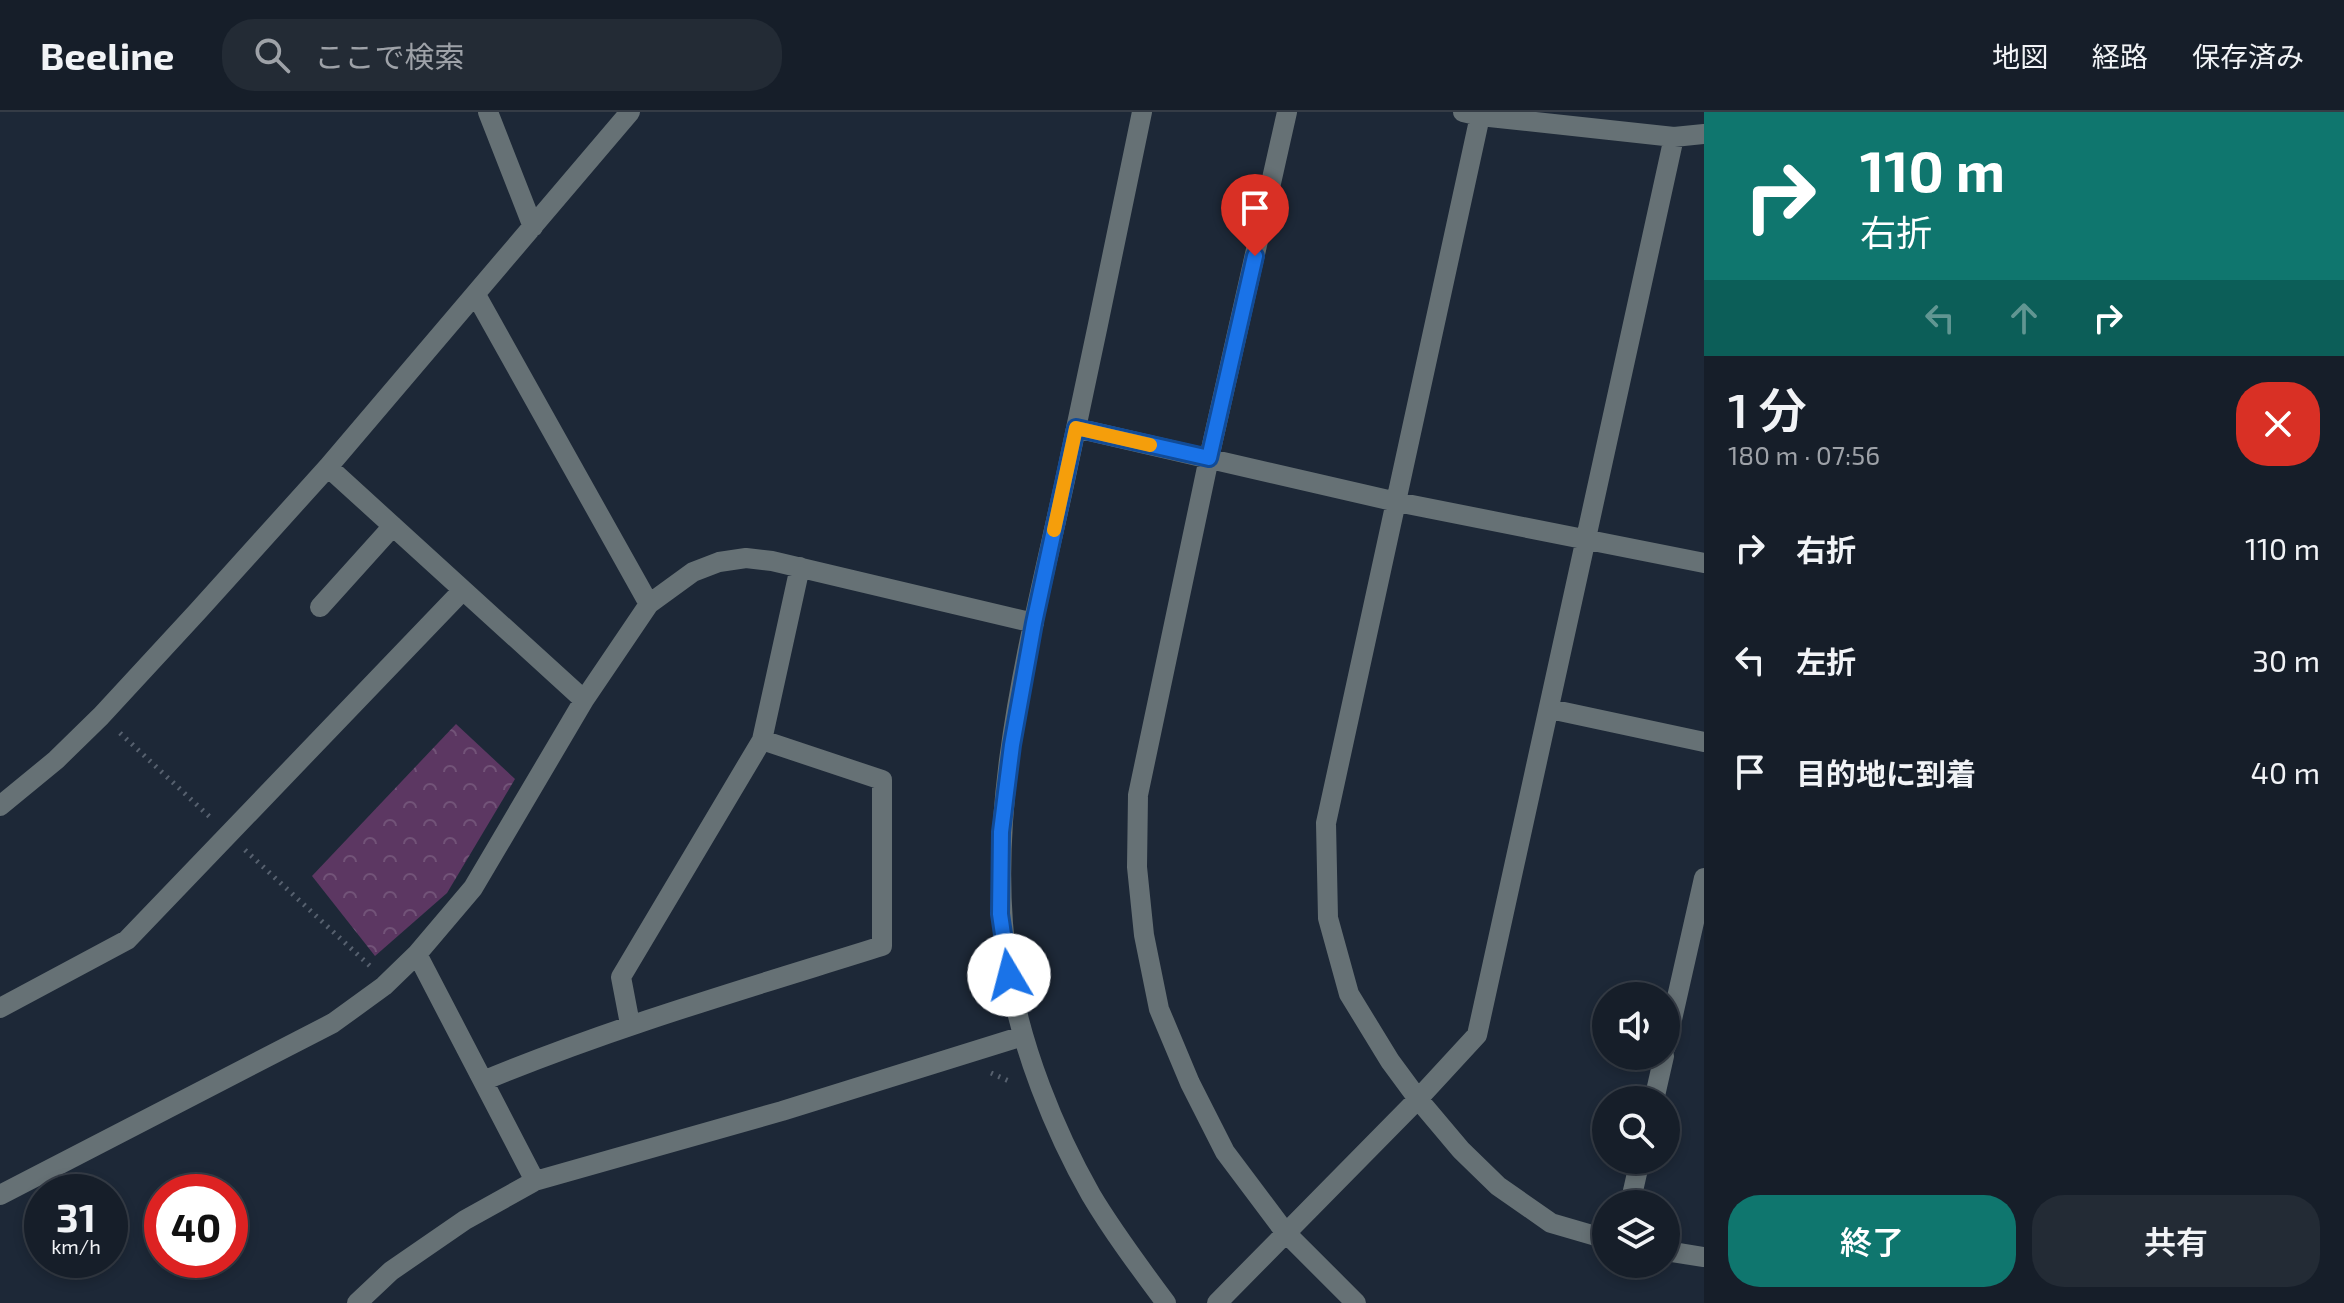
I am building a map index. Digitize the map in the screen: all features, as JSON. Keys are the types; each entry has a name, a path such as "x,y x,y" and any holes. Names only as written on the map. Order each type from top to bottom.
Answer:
{"street":[{"path":"488,112 533,227"},
{"path":"0,806 56,760 101,716 328,467 630,112"},
{"path":"1142,112 1034,623 1012,745 1001,832 1000,914 1009,975 1023,1036 1056,1122 1091,1195 1166,1303"},
{"path":"1287,112 1209,458 1138,795 1137,867 1144,935 1159,1009 1190,1083 1225,1152 1285,1232 1356,1303"},
{"path":"1592,1235 1551,1223 1498,1186 1461,1150 1390,1061 1349,994 1328,918 1326,823 1397,502 1472,114 1674,137 1704,134"},
{"path":"1217,1303 1477,1035 1674,137"},
{"path":"476,295 649,604"},
{"path":"1076,428 1397,502 1704,563"},
{"path":"328,467 584,700"},
{"path":"320,607 393,526"},
{"path":"0,1195 333,1023 384,986 417,954 473,888 584,700 649,604 693,572 719,562 746,558 800,567 1034,623"},
{"path":"630,1024 621,977 762,740 800,567"},
{"path":"0,1008 127,940 463,590"},
{"path":"1550,709 1704,742"},
{"path":"483,1081 550,1052 630,1024 882,946 882,780 762,740"},
{"path":"1680,984 1704,878"},
{"path":"417,954 535,1181"},
{"path":"357,1303 391,1271 465,1220 535,1181 782,1111 1023,1036"},
{"path":"1680,1253 1704,1257"}],"path":[{"path":"984,1069 1011,1082 1017,1097"}],"green space":[{"path":"456,724 515,779 447,893 375,956 312,876"}],"slow traffic":[{"path":"1054,530 1076,428 1150,445"}],"route":[{"path":"1009,975 1000,914 1001,832 1012,745 1034,623 1076,428 1209,458 1255,256"}]}
